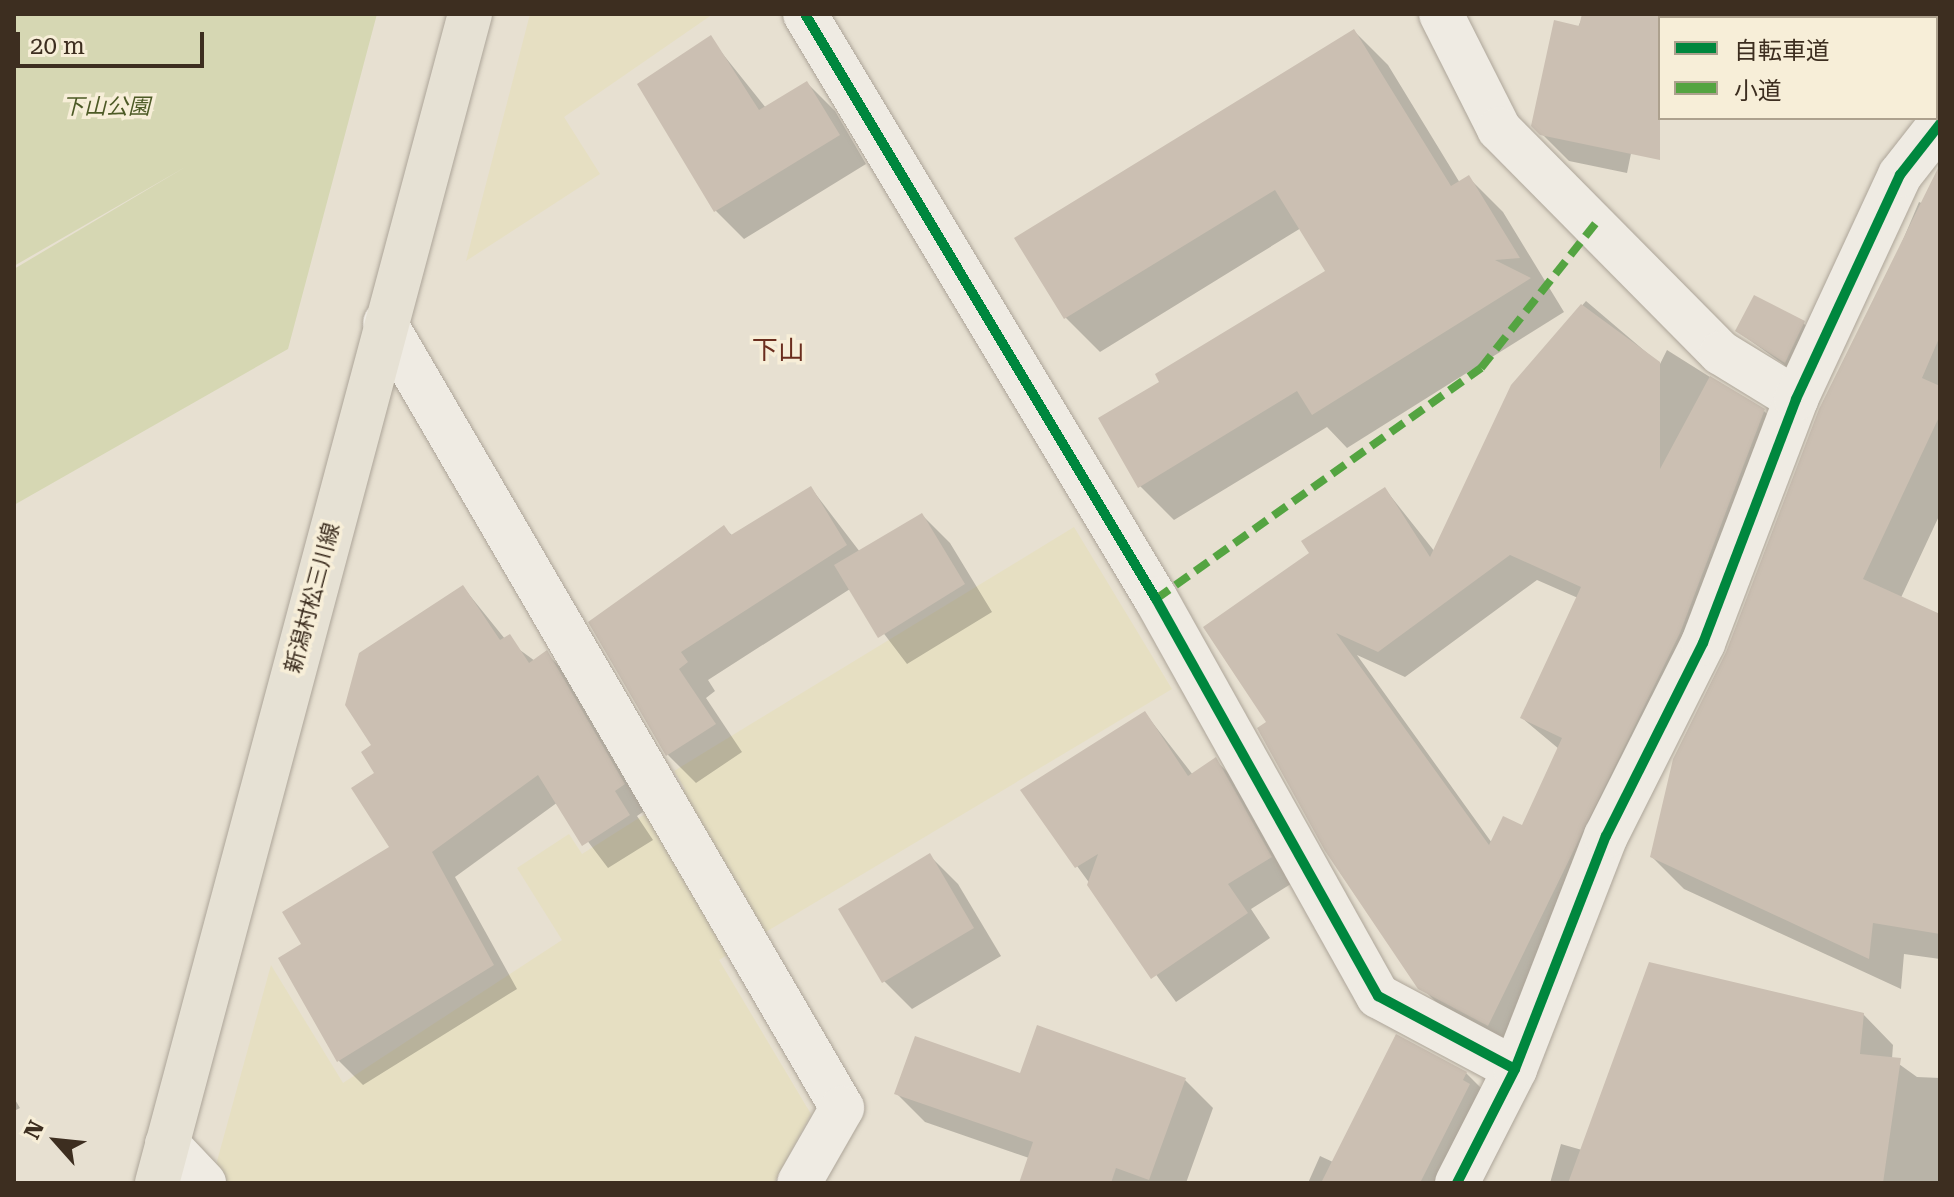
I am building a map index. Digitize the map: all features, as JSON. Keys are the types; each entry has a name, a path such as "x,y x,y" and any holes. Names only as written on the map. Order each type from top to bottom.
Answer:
{"main road":[{"name":"新潟村松三川線","path":"162,1164 470,14"}],"street":[{"path":"1441,14 1499,129 1721,353 1796,399"},
{"path":"816,18 1156,599 1378,996 1515,1069"},
{"path":"1457,1183 1515,1069 1606,836 1703,643 1796,399 1900,175 1940,124"},
{"path":"385,323 842,1108 799,1183"},
{"path":"162,1164 204,1183"}],"shaded area":[{"path":"530,14 713,14 564,117 600,174 466,261"},
{"path":"1074,527 1172,689 719,960 811,1114 774,1183 211,1183 271,965 343,1083 562,940 517,868 569,834 582,854 685,789 674,771"}],"green space":[{"name":"下山公園","path":"14,14 377,14 288,349 14,505 14,269 187,166 14,266"}],"building":[{"path":"1582,14 1660,14 1660,160 1540,135 1531,126 1554,20 1579,26"},
{"path":"1354,29 1451,186 1469,175 1520,258 1495,260 1531,278 1312,415 1297,391 1138,488 1098,418 1159,382 1155,374 1325,271 1275,190 1064,319 1014,238"},
{"path":"711,35 759,110 807,81 840,135 714,212 637,84"},
{"path":"1940,164 1940,336 1922,378 1940,386 1940,415 1863,579 1940,614 1940,934 1873,923 1869,959 1650,857 1673,759 1726,652 1819,409"},
{"path":"1754,295 1805,321 1785,363 1735,331"},
{"path":"1581,304 1660,362 1660,469 1710,376 1765,409 1680,633 1488,1026 1418,989 1325,851 1257,728 1266,722 1203,627 1309,553 1301,541 1385,487 1430,557 1511,385","holes":["1510,555 1581,587 1520,718 1562,738 1522,825 1503,816 1489,845 1336,633 1378,652"]},
{"path":"811,486 847,545 681,652 688,662 679,669 716,724 666,756 588,622 724,525 731,535"},
{"path":"922,513 965,584 878,638 834,565"},
{"path":"463,585 500,640 510,634 529,663 547,650 625,784 615,791 630,815 582,846 538,775 432,852 494,965 337,1062 278,958 301,944 282,912 389,847 351,788 374,773 361,752 371,745 345,705 359,653"},
{"path":"1145,711 1188,776 1216,757 1272,857 1228,884 1248,913 1151,979 1087,885 1098,854 1075,868 1020,790"},
{"path":"930,853 974,928 882,983 838,909"},
{"path":"1649,962 1864,1013 1860,1054 1901,1058 1883,1183 1568,1183"},
{"path":"1037,1025 1186,1078 1149,1180 1116,1168 1111,1183 1019,1183 1033,1142 894,1094 915,1036 1020,1073"},
{"path":"1396,1034 1467,1072 1463,1080 1470,1084 1420,1183 1321,1183"}],"marked path":[{"path":"1156,599 1481,368 1595,224"}],"cycle path":[{"path":"805,14 1156,599 1378,996 1515,1069"},
{"path":"1457,1183 1515,1069 1606,836 1703,643 1796,399 1900,175 1940,124"}],"district":[{"name":"下山","path":"778,351"}]}
